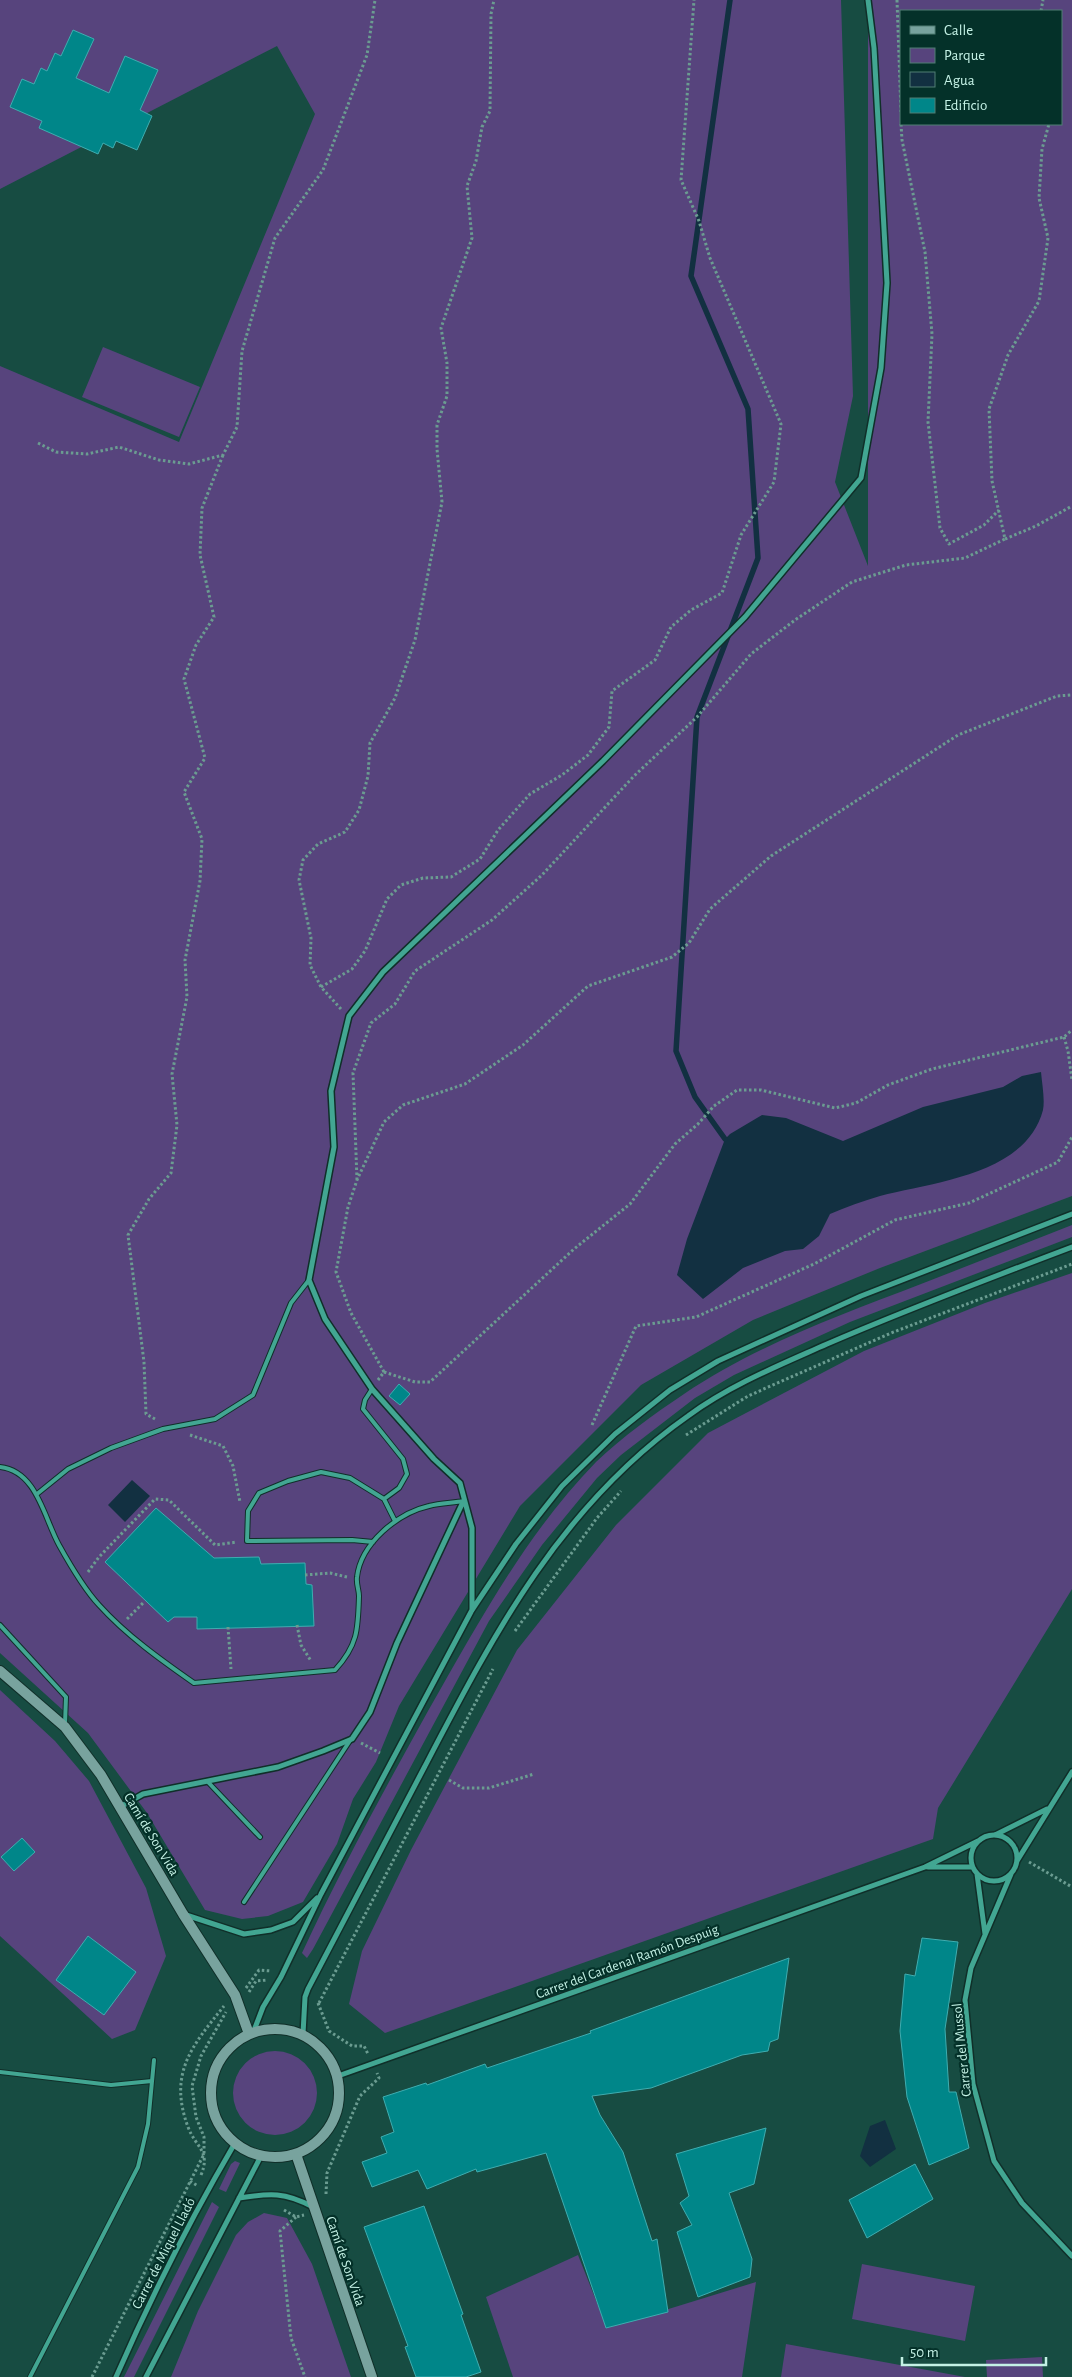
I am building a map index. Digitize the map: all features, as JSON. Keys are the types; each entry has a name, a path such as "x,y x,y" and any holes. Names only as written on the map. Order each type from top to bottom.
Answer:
{"street":[{"path":"472,1610 472,1528 460,1484 434,1459 372,1389 325,1319 309,1280 334,1147 331,1091 349,1016 383,972 603,761 745,617 861,478 881,368 887,283 874,48 868,0"},
{"path":"251,2034 263,2007 282,1977 321,1894 472,1610 516,1544 562,1486 614,1434 670,1390 718,1360 861,1296 1072,1214"},
{"path":"303,2034 304,1997 475,1671 505,1618 540,1566 585,1507 634,1457 689,1414 774,1367 874,1324 1072,1247"},
{"path":"120,1807 143,1794 278,1767 352,1739 370,1712 397,1643 464,1501"},
{"name":"Camí de Son Vida","path":"0,1671 65,1727 101,1775 183,1914 236,1999 251,2034"},
{"path":"1048,1808 980,1840 971,1852 972,1867 977,1874 990,1881 1005,1879 1011,1874 1048,1808 1072,1772"},
{"path":"994,1835 1008,1840 1018,1859"},
{"name":"Carrer del Cardenal Ramón Despuig","path":"338,2076 925,1867 980,1840"},
{"name":"Carrer del Cardenal Ramón Despuig","path":"925,1867 972,1867"},
{"name":"Carrer del Mussol","path":"977,1874 985,1934"},
{"name":"Carrer del Mussol","path":"1011,1874 971,1968 966,2000 973,2084 994,2162 1022,2203 1072,2256"},
{"path":"183,1914 244,1934 271,1930 293,1922 321,1894"},
{"path":"276,2028 303,2034 325,2052 338,2076 338,2109 323,2137 296,2154 278,2157 261,2156 235,2142 218,2122 211,2097 214,2072 228,2049 251,2034 276,2028"},
{"name":"Carrer de Miquel Lladó","path":"116,2377 136,2332 207,2190 235,2142"},
{"name":"Camí de Son Vida","path":"296,2154 313,2210 372,2377"},
{"path":"146,2377 261,2156"},
{"path":"239,2198 274,2193 296,2198 313,2210"}],"lane":[{"path":"37,1494 68,1469 111,1448 168,1428 215,1419 253,1395 291,1303 309,1280"},
{"path":"372,1389 365,1400 363,1409 402,1460 407,1474 399,1488 384,1499"},
{"path":"0,1467 12,1468 37,1494 58,1545 99,1605 158,1658 194,1683 335,1670 350,1655 357,1634 359,1594 356,1579 359,1566 373,1542 395,1521 428,1506 464,1501"},
{"path":"373,1542 352,1540 247,1541 248,1511 259,1493 288,1481 321,1472 350,1478 384,1499 395,1521"},
{"path":"0,1625 66,1697 65,1727"},
{"path":"244,1902 352,1739"},
{"path":"207,1781 260,1837"},
{"path":"30,2377 138,2167 148,2124 154,2060"},
{"path":"0,2072 112,2085 152,2081"}],"path":[{"path":"248,1511 240,1503 233,1466 223,1446 168,1428 146,1414 144,1362 128,1235 149,1199 171,1173 177,1125 172,1074 186,997 185,960 200,881 202,838 184,792 205,758 184,680 196,644 214,617 200,555 202,508 223,455 237,427 242,351 275,238 323,170 367,54 375,0"},
{"path":"349,1016 321,987 310,965 311,938 299,880 303,860 318,844 345,832 359,810 368,776 370,743 395,698 415,640 442,502 437,449 437,425 446,396 447,363 441,328 472,238 467,186 476,161 482,126 490,111 491,14 494,0"},
{"path":"321,987 352,969 365,951 387,899 401,885 423,878 451,877 480,859 498,830 530,794 562,775 588,755 609,727 612,691 655,660 672,627 691,610 722,593 741,536 774,482 781,424 710,258 699,220 681,180 694,0"},
{"path":"897,0 900,84"},
{"path":"901,125 902,140 925,252 932,334 928,422 940,528 949,544 984,525 999,509"},
{"path":"1005,538 992,481 989,410 1008,354 1039,301 1048,238 1039,198 1042,149 1049,125"},
{"path":"38,443 56,452 87,454 119,447 158,460 189,464 223,455"},
{"path":"356,1180 353,1073 371,1023 395,1004 415,971 492,920 542,875 634,776 697,717 751,654 795,620 852,582 906,565 965,558 1005,538 1036,526 1072,506"},
{"path":"1072,695 1056,696 958,735 771,856 710,909 689,943 672,957 588,986 523,1045 465,1084 404,1105 384,1122 356,1180 348,1207 336,1272 351,1314 384,1372 415,1382 430,1382 574,1249 630,1204 675,1144 698,1124 714,1106 737,1090 761,1090 835,1108 856,1102 888,1085 932,1069 1064,1037 1072,1030"},
{"path":"1064,1037 1072,1080"},
{"path":"592,1425 636,1326 696,1316 814,1264 896,1220 969,1203 1058,1162 1072,1137"},
{"path":"680,1440 748,1396 891,1333 1072,1264"},
{"path":"372,1389 384,1372"},
{"path":"512,1636 597,1518 624,1488"},
{"path":"82,1581 99,1557 155,1499 169,1500 215,1545 247,1541"},
{"path":"305,1575 330,1573 356,1579"},
{"path":"122,1625 144,1602"},
{"path":"297,1625 300,1645 309,1656 316,1672"},
{"path":"228,1627 231,1680"},
{"path":"319,2003 497,1660"},
{"path":"352,1739 380,1753"},
{"path":"449,1780 463,1788 489,1788 534,1774"},
{"path":"1018,1859 1072,1887"},
{"path":"204,2154 188,2128 182,2098 182,2072 192,2046 246,1988 259,1970 269,1970 282,1977"},
{"path":"196,2185 205,2164 204,2137 196,2117 192,2086 201,2056 216,2033 221,2018 236,1999 249,1992 256,1980 265,1979 277,1985"},
{"path":"308,1989 323,1996"},
{"path":"304,1997 319,2003 330,2031 352,2046 364,2046 379,2078 360,2096 327,2173 326,2205 296,2217 280,2231 291,2338 305,2377"},
{"path":"92,2377 204,2154"},
{"path":"190,2181 207,2190"},
{"path":"282,2208 296,2217"}],"green space":[{"path":"0,0 841,0 853,396 835,482 868,566 868,0 1072,0 1072,1196 880,1268 753,1320 641,1385 520,1506 399,1706 376,1762 353,1799 337,1844 303,1902 268,1916 242,1919 205,1910 147,1813 88,1733 0,1653 0,366 179,442 315,114 277,46 0,189"},
{"path":"103,347 200,387 179,437 82,397"},
{"path":"1072,1225 1072,1237 850,1322 734,1375 695,1398 621,1455 597,1478 542,1545 489,1621 313,1949 307,1958 302,1953 379,1801 484,1613 547,1519 596,1462 616,1444 661,1410 740,1360 800,1332"},
{"path":"1072,1273 1072,1589 938,1808 933,1839 385,2033 349,2004 362,1951 411,1850 517,1650 616,1525 708,1433 864,1351 985,1303"},
{"path":"0,1690 55,1741 89,1781 146,1888 166,1956 135,2030 112,2039 0,1936"},
{"path":"275,2051 298,2058 310,2070 317,2093 310,2116 298,2128 275,2135 252,2128 240,2116 233,2093 240,2070 252,2058"},
{"path":"235,2161 240,2163 226,2192 219,2189 231,2164"},
{"path":"212,2202 219,2207 134,2377 124,2377"},
{"path":"264,2213 287,2218 312,2264 351,2377 171,2377 198,2311 236,2235 248,2222"},
{"path":"578,2255 607,2328 756,2282 742,2377 513,2377 486,2297"},
{"path":"862,2264 975,2286 965,2341 852,2319"},
{"path":"786,2344 965,2377 781,2377"},
{"path":"1042,2357 1043,2377 987,2377 986,2360"}],"water":[{"path":"1041,1072 1044,1096 1043,1110 1033,1132 1018,1149 998,1162 950,1180 880,1196 830,1214 819,1236 803,1249 785,1251 743,1268 703,1299 677,1275 687,1239 725,1139 762,1115 786,1118 843,1141 923,1107 1003,1087 1022,1076"},
{"path":"132,1480 150,1496 125,1522 108,1505"},
{"path":"885,2120 896,2149 870,2167 860,2156 870,2126"}],"building":[{"path":"73,30 94,39 76,78 109,93 125,56 158,70 140,110 152,116 137,150 116,141 113,148 103,143 98,154 39,128 42,121 10,107 22,79 34,84 41,68 47,71 55,53 61,56"},
{"path":"399,1384 410,1394 400,1405 389,1396"},
{"path":"156,1508 214,1558 259,1557 261,1564 305,1563 306,1584 312,1585 314,1626 197,1629 197,1617 174,1617 168,1622 105,1562"},
{"path":"22,1838 35,1852 14,1871 1,1857"},
{"path":"88,1936 136,1972 104,2015 56,1980"},
{"path":"922,1938 958,1942 945,2029 949,2092 956,2092 969,2148 929,2165 907,2097 900,2031 905,1974 915,1976"},
{"path":"789,1958 778,2039 770,2042 768,2051 742,2055 651,2088 592,2096 600,2115 623,2152 652,2241 657,2239 668,2312 606,2328 546,2153 477,2172 476,2169 427,2189 418,2170 372,2187 362,2162 387,2153 381,2137 394,2132 383,2097 426,2083 427,2085 485,2064 487,2068 591,2033 590,2031"},
{"path":"766,2128 754,2184 729,2193 752,2259 750,2277 698,2297 677,2232 692,2225 680,2203 689,2196 676,2154"},
{"path":"915,2164 933,2199 867,2238 849,2200"},
{"path":"424,2206 463,2314 461,2315 481,2372 466,2377 416,2377 405,2347 408,2346 364,2227"}],"waterway":[{"path":"725,1139 695,1097 676,1051 697,717 758,558 748,409 691,276 730,0"}]}
